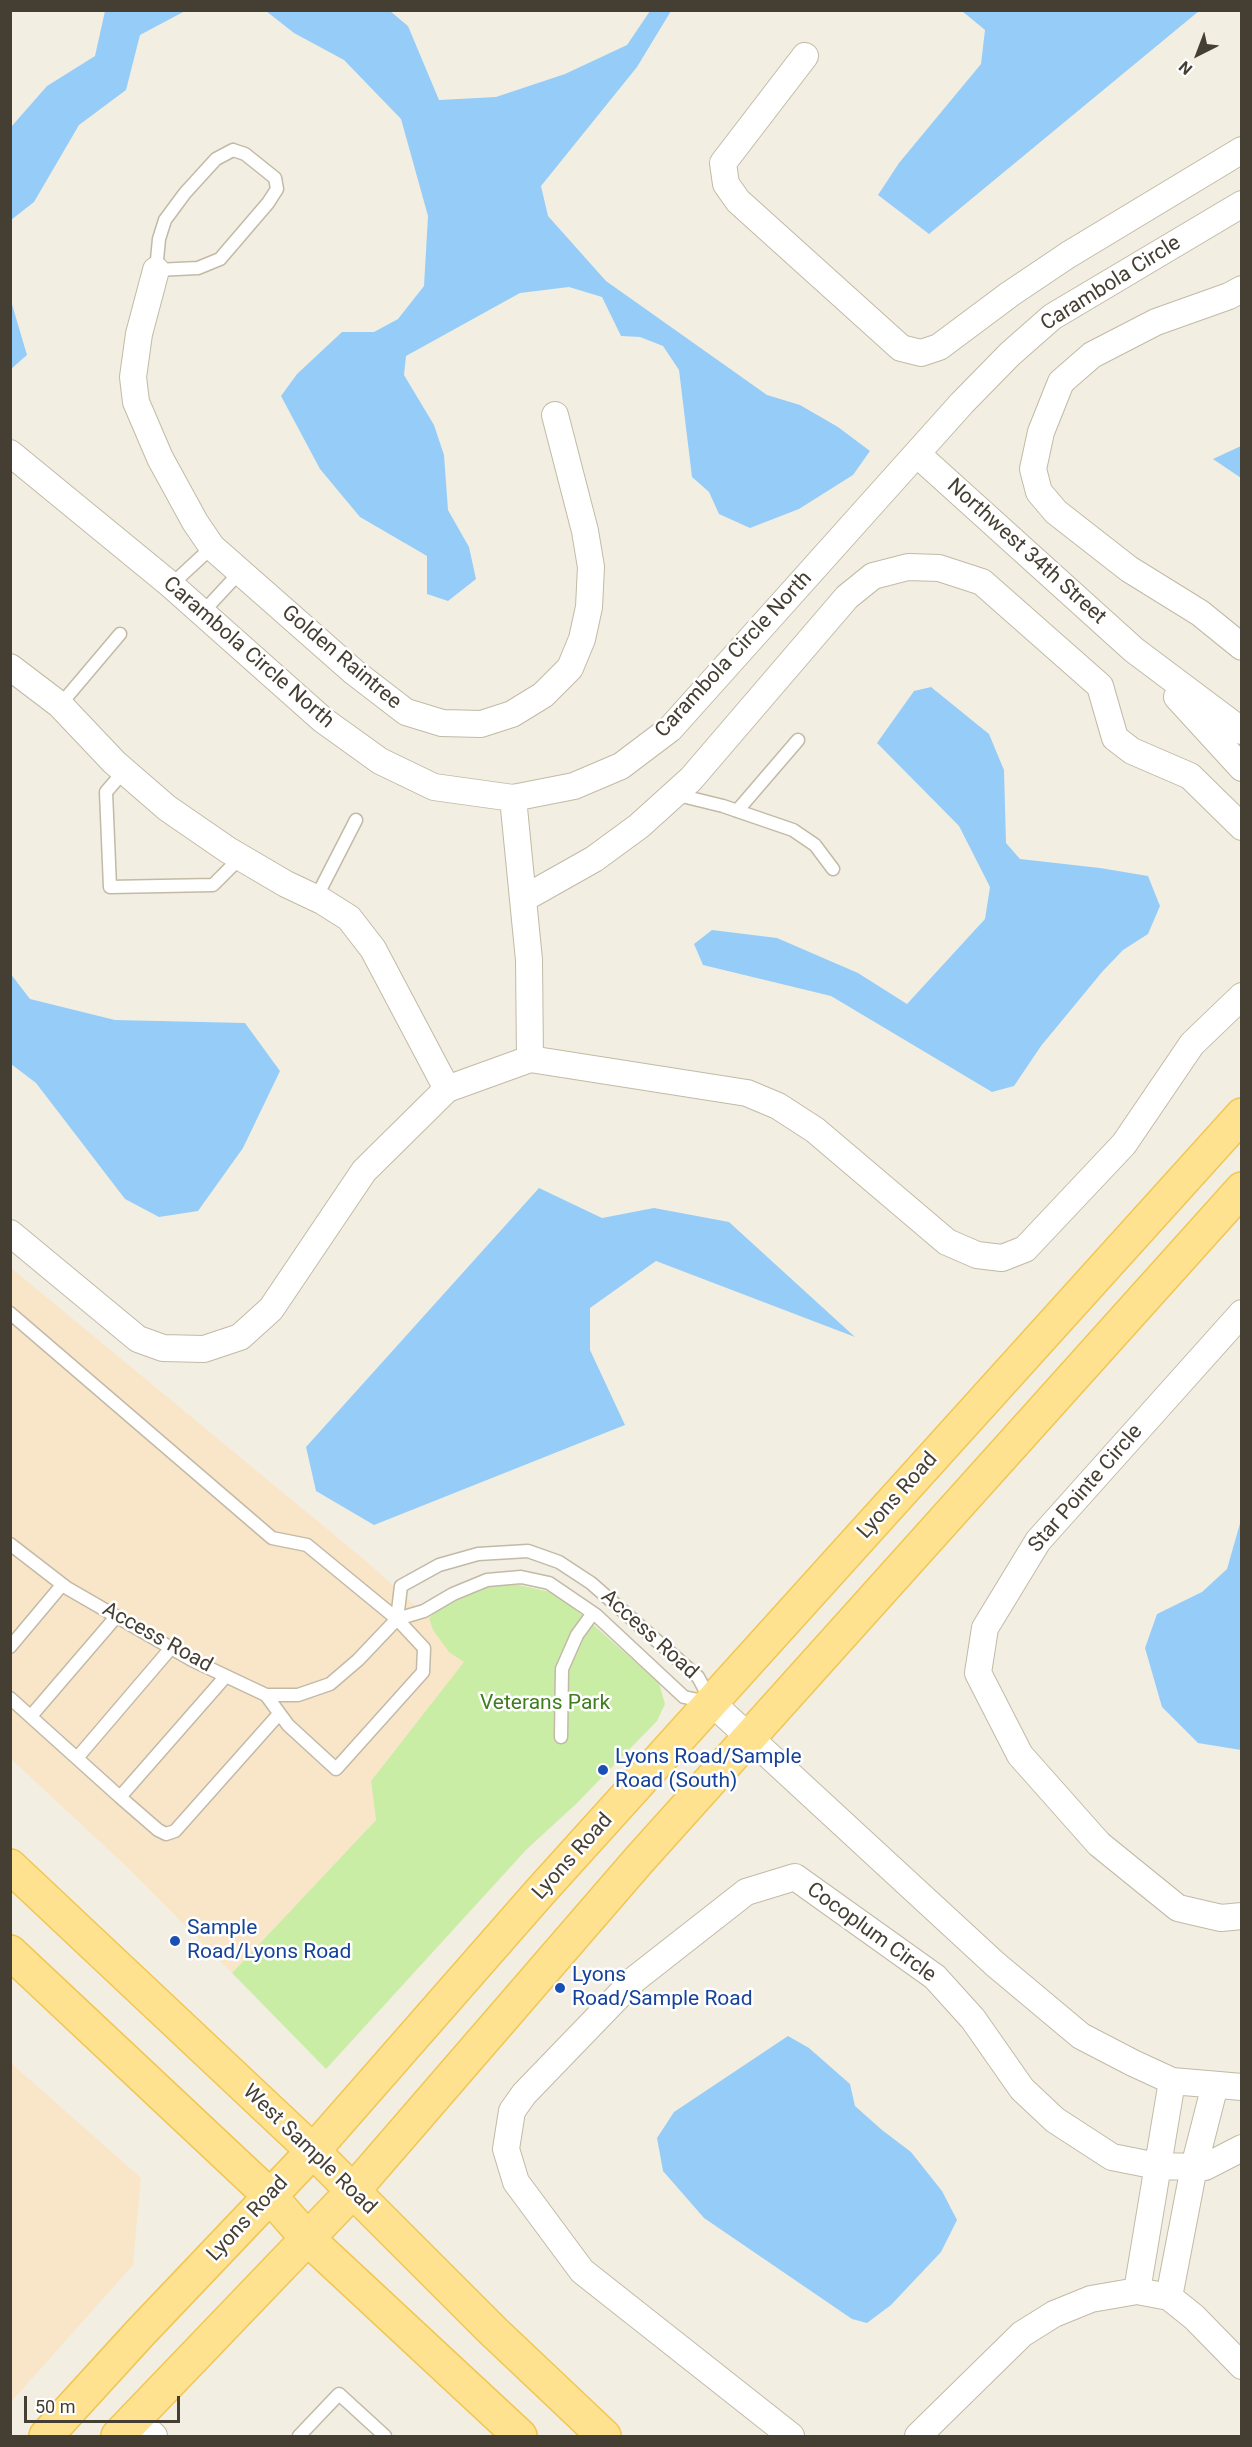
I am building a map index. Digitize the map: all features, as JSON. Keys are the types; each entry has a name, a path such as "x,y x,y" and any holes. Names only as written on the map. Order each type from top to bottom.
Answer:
{"main road":[{"name":"Lyons Road","path":"46,2436 313,2151 539,1893 1242,1115"},
{"path":"136,2430 306,2237 352,2192 639,1860 1242,1189"},
{"name":"West Sample Road","path":"10,1866 313,2151 493,2331 604,2436"},
{"path":"10,1952 270,2196 306,2237 520,2436"}],"street":[{"path":"806,56 723,163 726,184 738,201 901,348 921,353 939,347 1010,294 1068,255 1242,150"},
{"name":"Carambola Circle","path":"917,454 978,386 1052,317 1242,204"},
{"name":"Golden Raintree","path":"156,270 140,334 133,376 136,402 160,458 195,522 212,547 354,672 406,712 442,723 481,724 512,714 543,695 570,668 582,639 589,607 591,567 585,531 555,415"},
{"path":"1242,289 1156,322 1092,355 1061,382 1041,432 1033,469 1039,492 1064,519 1129,569 1200,613 1242,647"},
{"name":"Carambola Circle North","path":"10,453 171,585 323,720 380,761 434,787 513,798 574,786 621,766 670,729 917,454"},
{"name":"Northwest 34th Street","path":"917,454 1134,650 1242,731"},
{"path":"523,899 594,859 639,826 691,779 847,597 873,576 908,567 939,568 982,582 1100,686 1115,738 1132,751 1190,776 1242,827"},
{"name":"Northwest 34th Street","path":"1134,650 1242,768"},
{"path":"10,667 60,705 124,771 167,808 240,857 349,918 373,949 447,1089"},
{"path":"513,798 530,960 530,1059"},
{"path":"10,1233 138,1340 163,1348 204,1349 240,1337 271,1309 364,1171 447,1089 530,1059 747,1093 778,1106 815,1130 946,1242 977,1255 1002,1258 1025,1249 1124,1144 1192,1044 1242,996"},
{"name":"Star Pointe Circle","path":"1242,1313 1038,1541 986,1628 978,1672 1020,1755 1099,1844 1178,1908 1221,1918 1242,1916"},
{"path":"712,1703 995,1964 1081,2036 1172,2080 1242,2087"},
{"name":"Cocoplum Circle","path":"791,2436 582,2271 516,2182 506,2149 512,2111 524,2094 635,1978 747,1892 795,1877 934,1977 973,2019 1022,2088 1054,2120 1112,2157 1157,2166 1205,2167 1242,2148"},
{"path":"1137,2291 1172,2080"},
{"path":"1169,2297 1194,2167 1215,2085"},
{"path":"918,2436 1022,2334 1054,2314 1091,2299 1137,2291 1169,2297 1194,2317 1242,2366"}],"lane":[{"name":"Golden Raintree","path":"233,150 245,154 275,178 277,189 268,203 220,259 198,268 156,270 159,239 165,220 216,159 233,150"},
{"path":"171,585 212,547"},
{"path":"202,613 240,572"},
{"path":"60,705 120,634"},
{"path":"737,811 798,740"},
{"path":"124,771 106,792 110,887 213,885 240,857"},
{"path":"674,794 737,811 793,830 815,845 833,869"},
{"path":"316,898 356,820"},
{"path":"10,1313 272,1538 307,1545 397,1619 424,1648 423,1672 336,1769 288,1725 266,1695"},
{"name":"Access Road","path":"12,1549 63,1585 116,1617 171,1648 266,1695 297,1695 330,1684 358,1660 397,1619 424,1611 453,1594 487,1580 521,1577 549,1584 593,1613 684,1697 712,1703"},
{"name":"Access Road","path":"397,1619 401,1586 439,1565 478,1554 528,1551 559,1562 607,1596 698,1677 712,1703"},
{"path":"10,1647 63,1585"},
{"path":"561,1737 562,1668 577,1635 593,1613"},
{"path":"31,1716 116,1617"},
{"path":"77,1758 171,1648"},
{"path":"120,1797 226,1676"},
{"path":"10,1698 158,1830 166,1833 175,1831 279,1714"},
{"path":"298,2436 339,2394 385,2436"}],"shaded area":[{"path":"10,1267 367,1562 429,1618 433,1630 465,1662 371,1781 376,1820 232,1973 127,1867 11,1759"},
{"path":"11,2063 141,2178 133,2265 11,2402"}],"green space":[{"name":"Veterans Park","path":"514,1584 555,1593 659,1683 665,1704 657,1721 576,1804 526,1850 326,2069 232,1973 376,1820 371,1781 464,1662 449,1652 433,1630 429,1618 440,1608 479,1587"}],"water":[{"path":"105,11 185,11 140,35 126,90 79,125 34,202 11,220 11,127 47,86 95,56"},
{"path":"266,11 390,11 408,26 439,100 496,97 565,74 627,45 650,11 671,11 637,67 541,186 548,216 606,281 767,395 800,405 838,427 870,451 853,475 799,509 750,528 719,514 709,492 692,477 679,370 663,346 640,337 621,336 602,297 569,287 520,293 406,356 404,375 434,425 444,455 448,510 469,547 476,579 448,601 427,594 427,556 360,517 320,469 281,396 297,374 342,332 374,332 398,319 424,286 428,216 401,119 344,60 294,33"},
{"path":"962,11 1199,11 929,234 878,195 899,163 981,64 985,30"},
{"path":"11,301 27,355 10,369"},
{"path":"1241,446 1241,478 1213,459"},
{"path":"931,687 989,734 1004,770 1006,843 1020,859 1148,876 1160,906 1148,934 1123,950 1102,972 1041,1046 1014,1086 992,1092 831,996 703,965 694,944 712,930 777,938 858,973 907,1004 985,919 990,887 959,826 877,743 914,691"},
{"path":"10,973 30,999 115,1020 245,1023 280,1071 243,1148 198,1211 159,1217 125,1199 36,1083 11,1064"},
{"path":"539,1188 602,1218 654,1208 729,1222 855,1337 656,1261 590,1308 590,1350 625,1425 374,1525 316,1491 306,1447"},
{"path":"1241,1520 1241,1750 1198,1743 1162,1707 1145,1648 1157,1614 1202,1592 1227,1569"},
{"path":"788,2036 809,2048 850,2084 855,2106 911,2152 942,2191 957,2220 941,2252 891,2305 867,2323 852,2319 704,2218 663,2171 657,2138 674,2112"}],"place":[{"name":"Lyons Road/Sample Road (South)","path":"603,1770"},
{"name":"Sample Road/Lyons Road","path":"175,1941"},
{"name":"Lyons Road/Sample Road","path":"560,1988"}]}
